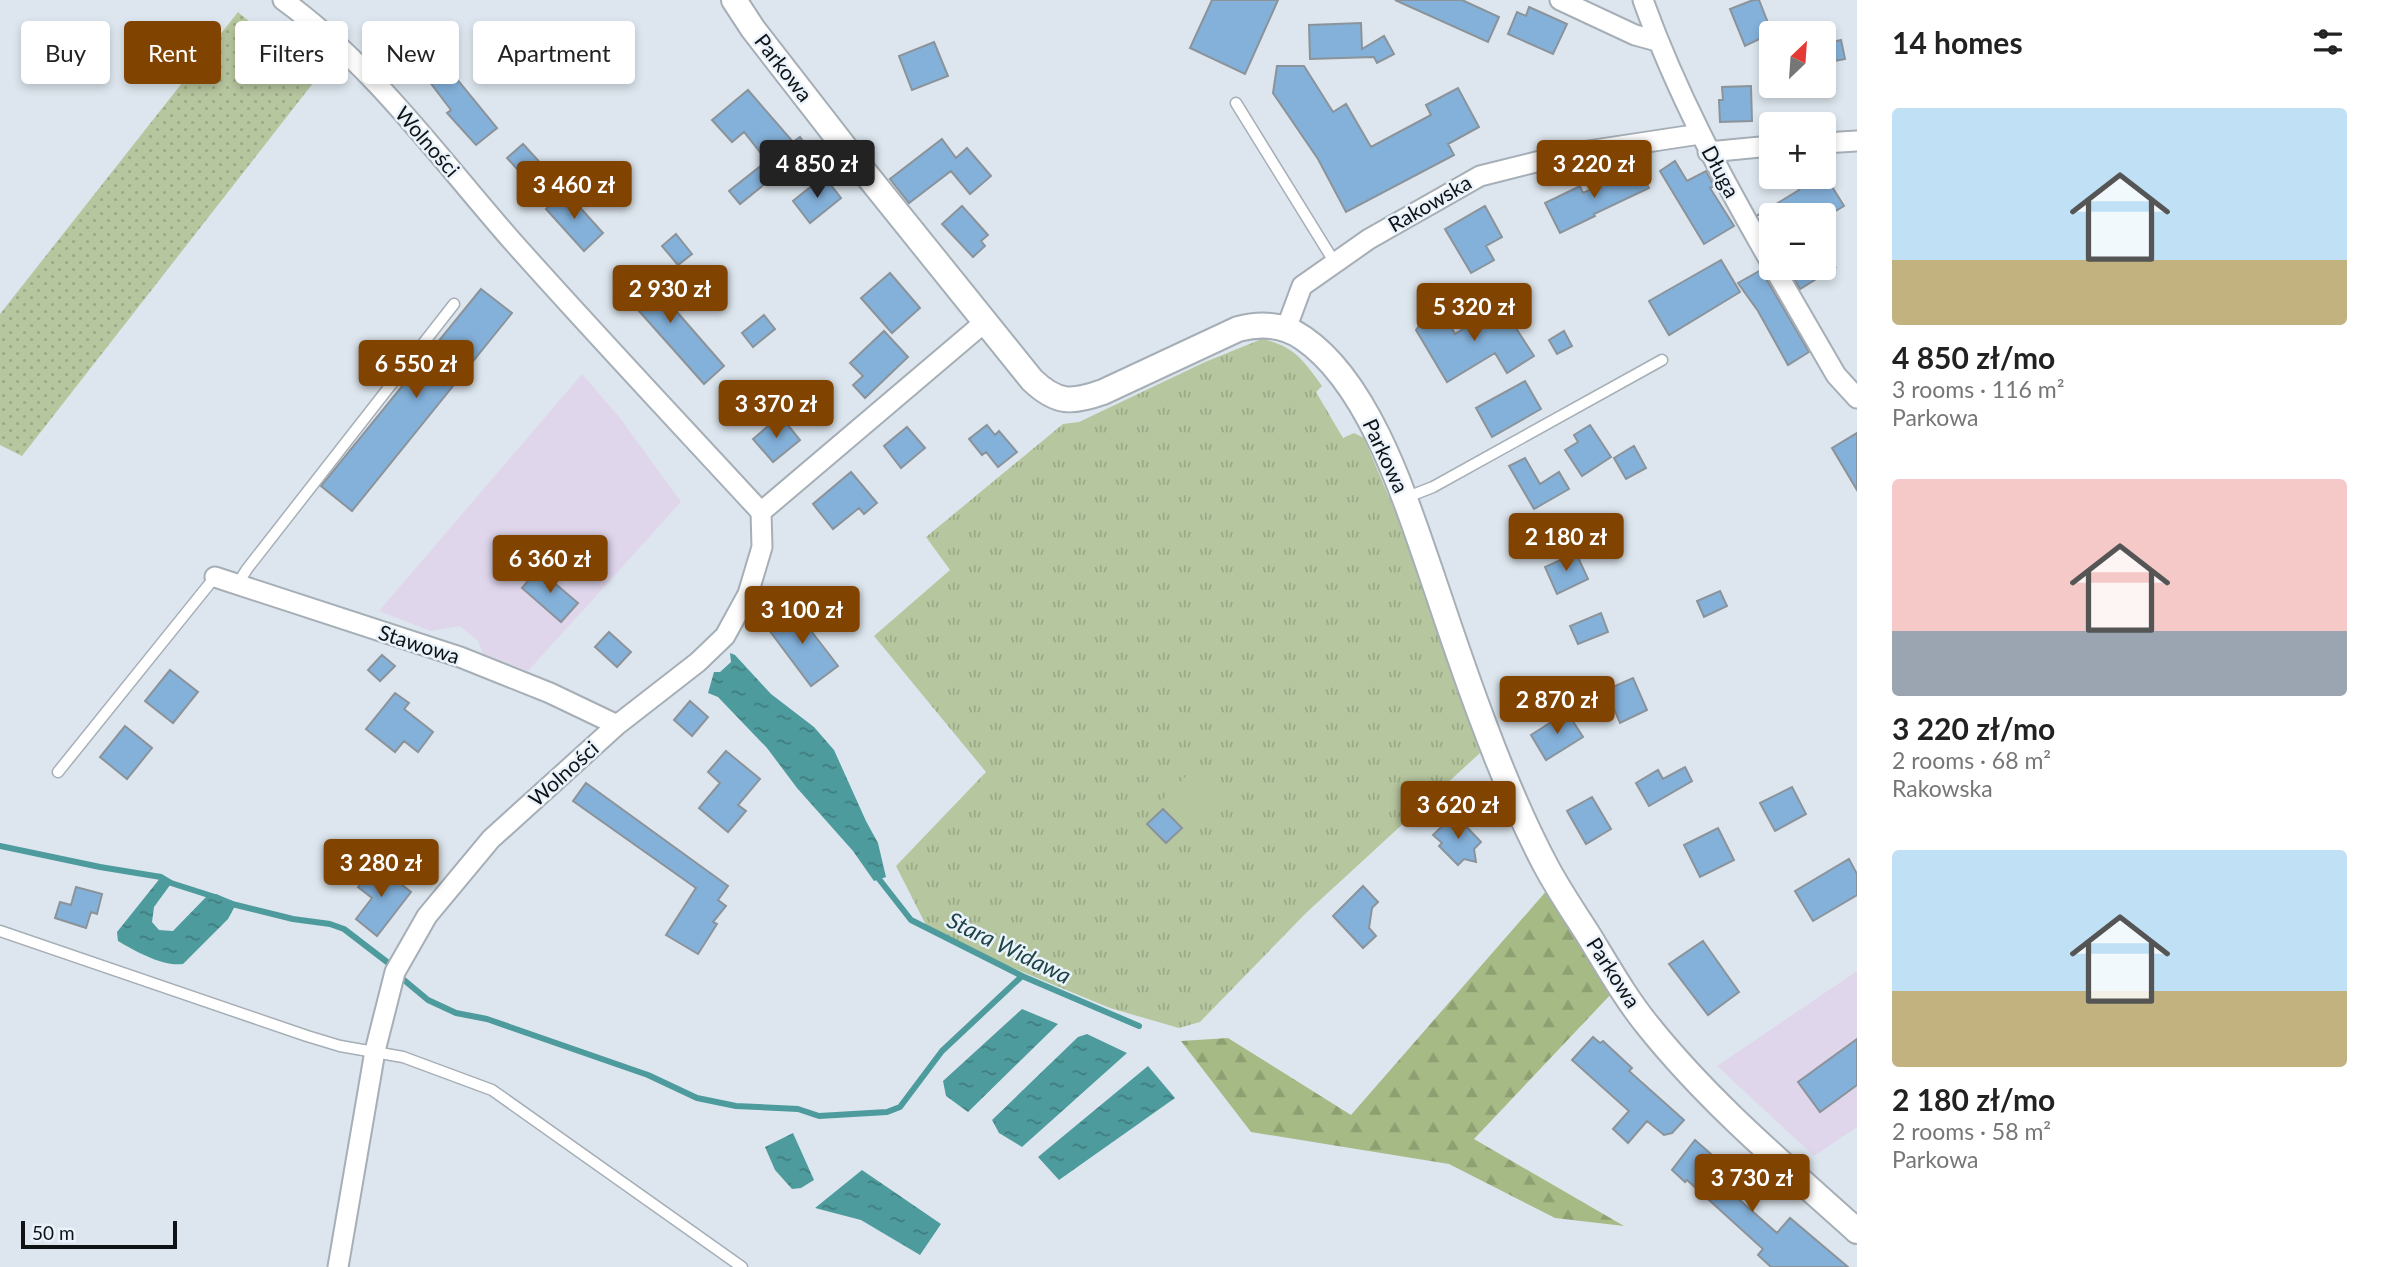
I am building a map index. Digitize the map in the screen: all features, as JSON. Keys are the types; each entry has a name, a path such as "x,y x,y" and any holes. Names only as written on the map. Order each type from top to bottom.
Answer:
{"street":[{"name":"Wolności","path":"283,0 349,55 411,122 513,242 761,512 762,547 748,594 734,624 698,662 617,725 491,839 427,916 395,972 375,1051 338,1267"},
{"name":"Parkowa","path":"734,0 753,29 850,155 1032,380 1051,394 1067,401 1084,399 1238,328 1253,325 1286,329 1318,349 1357,397 1405,498 1485,727 1515,802 1548,870 1620,986 1675,1059 1735,1121 1857,1231"},
{"path":"1560,0 1635,35 1657,41"},
{"name":"Długa","path":"1643,0 1657,41 1704,143 1759,242"},
{"path":"1836,142 1857,141"},
{"name":"Rakowska","path":"1286,329 1302,286 1369,239 1480,176 1568,154 1704,143 1759,145"},
{"path":"1781,280 1836,375 1857,398"},
{"path":"761,512 986,321"},
{"name":"Stawowa","path":"215,577 460,657 617,725"}],"lane":[{"path":"1236,103 1335,263"},
{"path":"237,585 454,304"},
{"path":"1405,498 1433,486 1662,360"},
{"path":"58,772 215,577"},
{"path":"0,931 307,1036 341,1046 403,1058 492,1090 742,1267"}],"shaded area":[{"path":"582,374 620,418 681,502 528,671 483,654 478,641 460,626 431,631 379,611"},
{"path":"1857,971 1857,1127 1814,1156 1717,1066"}],"green space":[{"path":"238,12 249,21 235,21 235,84 312,84 22,456 0,445 0,314 181,84 221,84 221,34"},
{"path":"1262,339 1290,350 1310,369 1322,386 1316,392 1343,438 1354,433 1364,438 1402,528 1480,753 1306,913 1200,1022 1179,1028 1110,1008 996,961 927,927 896,866 986,772 874,636 950,570 926,537 1063,424 1079,422 1205,362"},
{"path":"1192,770 1222,801 1190,833 1160,802"},
{"path":"1549,888 1613,992 1474,1139 1624,1226 1555,1218 1449,1164 1251,1132 1181,1041 1228,1038 1351,1115"}],"water":[{"path":"730,653 735,655 771,694 814,727 834,750 878,843 886,877 874,881 853,851 797,788 767,748 718,697 708,693 714,672 720,672 731,662"},
{"path":"161,877 173,881 154,907 152,922 159,930 173,931 207,896 216,894 233,901 235,906 228,919 183,964 158,961 118,941 117,932"},
{"path":"1022,1009 1058,1024 968,1112 946,1096 943,1081"},
{"path":"1087,1034 1127,1053 1022,1147 999,1133 992,1120 1078,1037"},
{"path":"1148,1066 1175,1098 1059,1180 1038,1157"},
{"path":"793,1133 814,1180 801,1188 792,1189 775,1170 765,1147"},
{"path":"862,1170 941,1224 920,1255 861,1220 815,1208"}],"building":[{"path":"1212,0 1278,0 1245,74 1190,48"},
{"path":"1395,0 1462,0 1499,17 1488,42"},
{"path":"1759,0 1767,21 1759,21 1759,39 1745,46 1730,9"},
{"path":"1529,7 1567,24 1553,54 1508,34 1517,12 1526,16"},
{"path":"1361,23 1362,49 1384,36 1394,54 1377,63 1374,57 1310,59 1309,25"},
{"path":"1841,40 1845,59 1836,61 1836,41"},
{"path":"934,42 948,76 912,90 899,56"},
{"path":"1277,66 1304,66 1333,112 1346,104 1371,147 1431,115 1426,105 1458,88 1479,127 1448,144 1454,155 1346,212 1318,159 1273,93"},
{"path":"459,82 497,128 476,145 447,113 451,110 431,84 459,84"},
{"path":"1751,86 1752,121 1720,122 1719,100 1723,100 1722,87"},
{"path":"748,90 793,142 800,137 807,147 740,204 729,191 767,161 744,132 732,142 712,120"},
{"path":"942,139 956,158 967,148 991,176 970,194 951,171 909,203 890,179"},
{"path":"523,144 545,168 529,182 507,158"},
{"path":"1675,161 1687,181 1706,171 1714,186 1710,188 1734,226 1704,244 1660,171"},
{"path":"1639,167 1649,188 1560,233 1545,203 1580,186 1583,193"},
{"path":"824,176 841,198 810,223 793,201"},
{"path":"1833,189 1844,206 1836,211 1836,203 1778,203 1799,190"},
{"path":"565,191 603,233 584,251 546,209"},
{"path":"962,206 988,235 981,241 985,246 973,257 942,224"},
{"path":"1485,206 1502,237 1486,246 1494,260 1471,273 1445,229"},
{"path":"676,234 692,254 678,265 662,246"},
{"path":"1721,260 1740,292 1669,335 1649,301"},
{"path":"637,266 724,366 704,384 615,284"},
{"path":"1759,271 1759,280 1767,280 1809,352 1788,365 1758,311 1738,283"},
{"path":"890,273 920,308 892,333 861,298"},
{"path":"1795,280 1815,280 1800,289"},
{"path":"481,289 512,313 352,511 321,486"},
{"path":"1501,305 1534,356 1507,373 1495,353 1447,382 1416,330 1423,320 1432,315 1444,314 1455,334"},
{"path":"764,315 775,329 753,347 742,333"},
{"path":"884,331 908,357 865,398 853,385 863,376 850,363"},
{"path":"1564,331 1572,346 1557,354 1549,340"},
{"path":"1525,381 1541,409 1492,437 1476,408"},
{"path":"774,421 781,429 787,424 800,440 773,462 753,439"},
{"path":"987,425 995,435 999,431 1017,452 998,467 986,452 982,455 969,439"},
{"path":"1590,425 1611,457 1582,476 1565,450 1578,442 1574,435"},
{"path":"907,427 925,448 901,468 884,446"},
{"path":"1857,433 1857,490 1832,448"},
{"path":"1634,446 1646,468 1626,479 1614,458"},
{"path":"1525,458 1540,484 1559,472 1569,489 1534,509 1509,466"},
{"path":"851,472 877,503 864,514 859,508 833,529 813,504"},
{"path":"1576,553 1588,579 1557,594 1545,567"},
{"path":"540,567 578,603 561,622 522,588"},
{"path":"1720,591 1727,606 1704,617 1697,601"},
{"path":"792,606 838,666 811,686 766,626"},
{"path":"1601,613 1608,632 1578,644 1570,626"},
{"path":"609,632 631,652 617,667 595,647"},
{"path":"382,655 395,666 380,681 368,670"},
{"path":"170,670 198,692 173,723 145,701"},
{"path":"1633,678 1647,710 1620,723 1606,690"},
{"path":"395,693 409,703 404,709 433,732 418,752 404,741 395,752 366,729"},
{"path":"690,701 708,717 692,736 674,720"},
{"path":"1567,712 1583,737 1546,760 1531,735"},
{"path":"125,726 152,748 127,779 100,757"},
{"path":"726,751 760,779 738,805 746,811 728,832 699,808 720,783 708,772"},
{"path":"1685,767 1692,781 1649,806 1636,783 1658,770 1663,779"},
{"path":"586,783 728,886 718,900 726,906 713,922 717,924 698,954 666,935 696,888 573,801"},
{"path":"1792,787 1806,814 1775,831 1760,803"},
{"path":"1592,797 1611,829 1586,844 1567,811"},
{"path":"1163,809 1182,828 1166,843 1147,824"},
{"path":"1452,817 1460,825 1463,823 1481,842 1474,849 1476,862 1464,859 1458,865 1439,846 1442,843 1433,835"},
{"path":"1718,828 1734,860 1700,877 1684,845"},
{"path":"1849,859 1857,874 1857,895 1813,921 1795,891"},
{"path":"376,864 411,892 377,936 356,919 372,898 358,887"},
{"path":"1363,886 1378,902 1372,908 1369,928 1376,936 1363,948 1333,916"},
{"path":"76,887 102,894 97,914 91,912 86,928 55,918 60,902 71,905"},
{"path":"1703,941 1739,992 1708,1015 1669,964"},
{"path":"1593,1037 1600,1043 1603,1041 1632,1068 1629,1071 1684,1120 1672,1133 1664,1135 1647,1121 1628,1143 1613,1129 1629,1111 1572,1060"},
{"path":"1857,1039 1857,1085 1820,1112 1798,1082"},
{"path":"1695,1140 1746,1181 1734,1195 1777,1233 1790,1218 1848,1267 1771,1267 1758,1255 1763,1249 1687,1180 1685,1182 1672,1170"}],"waterway":[{"path":"0,846 161,877 171,883 218,898"},
{"name":"Stara Widawa","path":"879,879 911,920 1022,976 1139,1026"},
{"path":"228,903 344,929 387,962"},
{"path":"404,980 428,1000 456,1013 487,1019 648,1075 697,1098 736,1106 798,1109 819,1116 887,1112 900,1107 942,1051 1022,976"}]}
